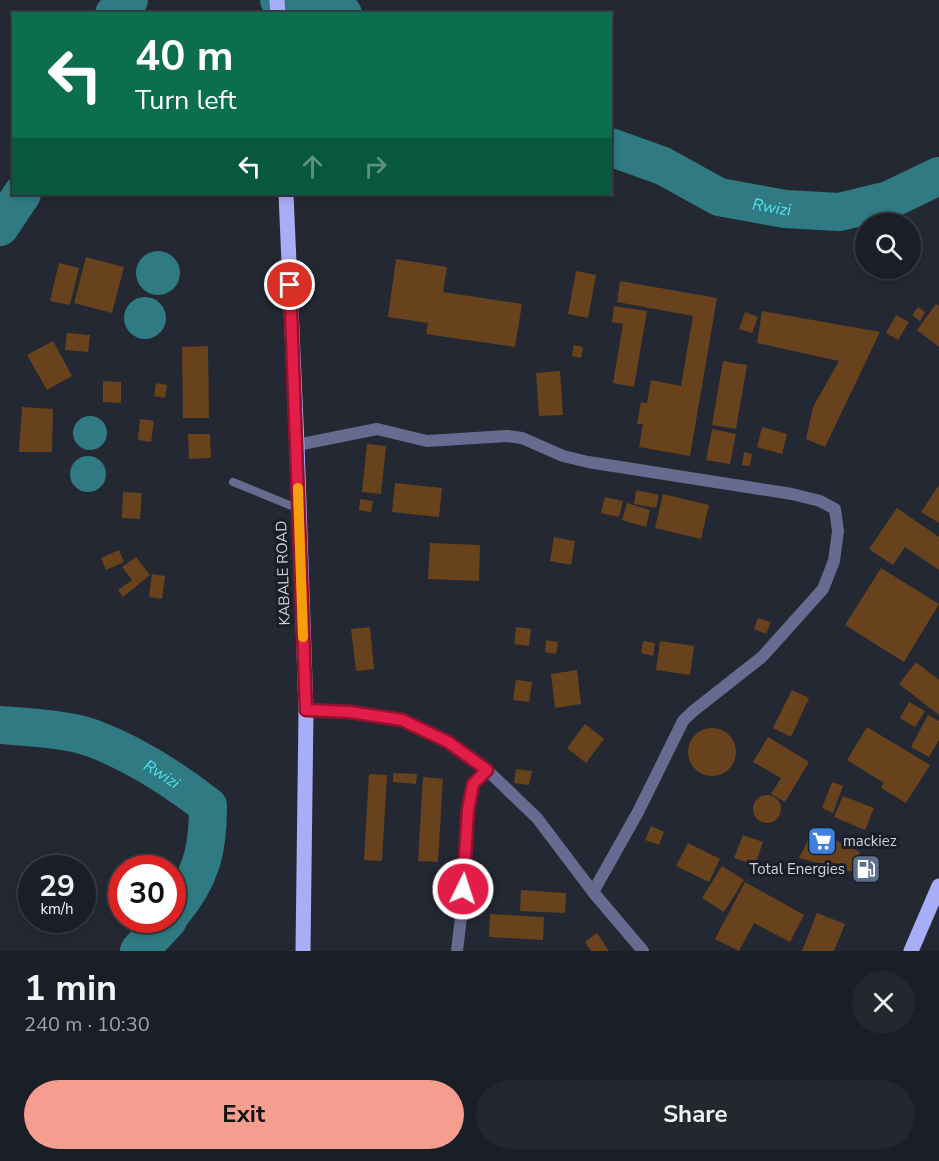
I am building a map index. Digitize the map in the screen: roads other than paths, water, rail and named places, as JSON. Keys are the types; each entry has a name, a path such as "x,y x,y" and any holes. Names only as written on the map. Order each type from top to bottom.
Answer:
{"main road":[{"name":"KABALE ROAD","path":"286,195 306,710 303,951"},
{"path":"911,951 939,886"}],"street":[{"path":"297,445 377,429 427,441 507,436 522,438 572,458 792,494 820,501 835,509 838,531 834,561 823,589 762,657 683,721 638,812 593,892"},
{"path":"306,710 350,712 402,720 448,742 487,770 537,818 593,892 643,951"},
{"path":"457,951 468,810 473,784 487,770"}],"lane":[{"path":"233,482 299,509"}],"water":[{"path":"158,251 167,252 174,257 179,264 179,282 174,289 167,294 158,295 149,294 142,289 137,282 136,273 137,264 142,257 149,252"},
{"path":"145,297 160,303 166,318 160,333 145,339 130,333 124,318 130,303"},
{"path":"90,416 102,421 107,433 102,445 90,450 78,445 73,433 78,421"},
{"path":"88,456 100,462 106,474 100,486 88,492 76,486 70,474 76,462"}],"waterway":[{"name":"Rwizi","path":"116,12 129,0"},
{"name":"Rwizi","path":"279,0 325,4 339,12"},
{"name":"Rwizi","path":"612,148 663,166 719,197 785,209 839,212 889,200 939,176"},
{"name":"Rwizi","path":"0,227 21,195"},
{"name":"Rwizi","path":"0,725 59,730 92,738 123,751 153,768 208,806 208,822 201,863 186,894"},
{"name":"Rwizi","path":"139,951 156,933"}],"place":[{"name":"mackiez","path":"822,841"},
{"name":"Total Energies","path":"866,869"}]}
